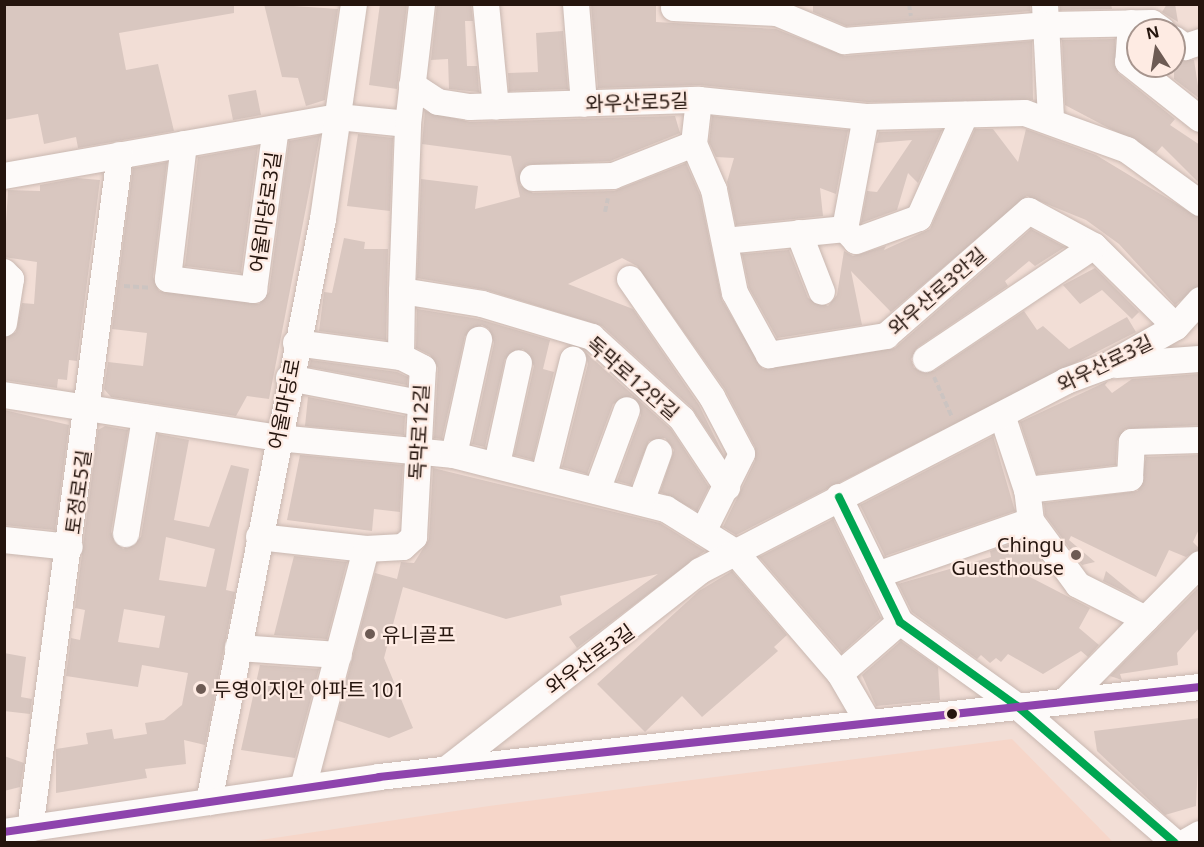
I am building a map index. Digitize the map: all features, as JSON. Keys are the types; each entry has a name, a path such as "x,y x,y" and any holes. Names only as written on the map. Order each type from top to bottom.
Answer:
{"street":[{"name":"어울마당로","path":"209,802 338,117 354,4"},
{"name":"독막로12길","path":"259,537 366,549 403,547 414,537 415,449 423,368 401,357 408,124 422,4"},
{"path":"486,4 496,107"},
{"path":"576,4 584,104"},
{"path":"674,8 777,13 844,41 1046,15 1126,23"},
{"path":"1046,15 1051,70 1051,120"},
{"path":"1148,78 1200,119"},
{"name":"와우산로5길","path":"412,85 438,102 496,107 699,99 866,117 1025,113 1051,120 1126,150 1200,203"},
{"name":"와우산로3안길","path":"699,99 694,144 714,190 735,293 769,355 886,336 1029,211 1094,246 1176,327"},
{"path":"845,229 856,241 920,218 965,115"},
{"name":"어울마당로3길","path":"4,176 338,117 408,124"},
{"path":"845,229 866,117"},
{"name":"어울마당로3길","path":"168,279 254,290 276,128"},
{"path":"168,279 184,144"},
{"path":"533,178 613,176 694,144"},
{"name":"토정로5길","path":"30,829 90,404 120,155"},
{"path":"725,242 845,229"},
{"path":"799,233 822,292"},
{"path":"926,359 1094,246"},
{"path":"4,272 11,279 4,323"},
{"name":"독막로12안길","path":"630,279 712,397 742,454 703,532"},
{"name":"독막로12안길","path":"402,291 482,304 592,337 682,419 727,487"},
{"name":"와우산로3길","path":"447,769 700,571 839,497 1002,415 1107,366 1176,327 1200,300"},
{"path":"454,455 479,340"},
{"path":"296,343 401,357"},
{"path":"1107,366 1200,359"},
{"path":"544,476 573,360"},
{"path":"496,464 519,363"},
{"path":"289,378 420,403"},
{"path":"4,395 90,404 145,418 278,438 415,449 454,455 544,476 666,509 735,552 840,674 868,722"},
{"path":"597,491 627,410"},
{"path":"1002,415 1027,490 1031,521 1078,585 1146,619"},
{"path":"126,534 145,418"},
{"path":"1027,490 1130,478 1132,442 1200,440"},
{"path":"641,502 659,452"},
{"path":"839,497 900,622 1017,706 1174,843"},
{"path":"877,575 1031,521"},
{"path":"4,540 70,547"},
{"path":"303,788 366,549"},
{"path":"1065,701 1200,564"},
{"path":"840,674 900,622"},
{"path":"238,648 339,654"},
{"path":"4,832 447,769 1200,687"},
{"path":"1186,843 1200,834"}],"path":[{"path":"105,284 156,288 168,279"}],"shaded area":[{"path":"1012,739 1113,842 248,842 489,806"}],"building":[{"path":"4,4 234,4 234,13 119,33 126,70 158,64 174,131 78,148 76,137 44,144 38,114 4,120"},
{"path":"264,4 338,9 325,100 306,106 298,78 282,77"},
{"path":"380,4 407,4 397,89 369,85"},
{"path":"437,4 471,4 473,21 465,21 467,66 477,66 479,92 449,89 448,59 431,60"},
{"path":"591,4 656,4 656,22 776,29 845,56 1032,41 1033,100 867,102 700,85 598,88"},
{"path":"813,4 1030,4 1030,11 846,26 813,12"},
{"path":"1060,4 1111,4 1112,9 1060,10"},
{"path":"1167,4 1175,4 1177,18 1172,18 1162,12"},
{"path":"563,31 568,89 509,91 508,73 538,72 536,33"},
{"path":"1115,39 1118,73 1175,119 1170,125 1200,145 1200,184 1162,146 1156,153 1065,105 1062,40"},
{"path":"1186,59 1194,60 1200,99 1174,79 1186,78"},
{"path":"256,90 261,115 233,120 228,95"},
{"path":"425,111 470,122 675,116 680,133 610,161 526,165 520,185 533,193 614,191 686,163 700,195 722,300 763,369 895,348 1031,229 1065,247 1035,266 1029,261 1005,281 1008,286 918,347 911,359 914,368 934,371 1024,311 1037,330 1043,326 1069,349 1127,317 1136,332 736,535 723,527 755,461 755,447 724,388 637,266 622,258 568,284 633,309 699,405 724,456 692,408 602,326 486,290 417,278 421,179 478,186 475,209 520,197 511,156 422,144"},
{"path":"712,116 848,130 836,194 820,188 823,216 736,225 727,182 734,158 716,157 709,142"},
{"path":"975,129 993,129 1018,162 1026,129 1096,155 1200,218 1200,285 1175,305 1119,244 1086,220 1027,196 891,312 851,271 862,325 777,338 749,288 742,254 789,250 808,298 828,306 837,295 844,251 853,256 886,246 884,250 930,229"},
{"path":"942,130 918,183 908,173 897,210 861,223 867,191 877,192 912,140 876,143 879,132"},
{"path":"358,134 393,138 390,211 347,206"},
{"path":"320,135 269,399 247,396 236,416 111,397 104,389 108,362 143,366 147,333 112,329 133,168 167,162 153,277 159,291 259,304 269,292 289,141"},
{"path":"258,146 241,273 185,266 198,157"},
{"path":"77,178 100,180 77,361 69,360 67,380 58,379 57,388 4,380 4,338 16,332 22,303 34,304 37,262 4,257 8,190 40,191 40,185"},
{"path":"344,238 365,242 364,249 388,249 386,340 319,331 324,292 332,293"},
{"path":"1095,268 1139,312 1132,319 1102,290 1080,304 1063,285"},
{"path":"417,309 479,319 550,340 543,369 554,372 533,460 514,455 534,366 523,349 505,359 485,447 472,444 494,343 489,329 482,325 465,336 442,439 434,438 438,368 430,355 416,348"},
{"path":"585,352 671,429 709,487 697,511 660,492 674,450 665,438 649,441 631,485 617,481 641,415 632,396 613,404 587,474 562,467 588,364"},
{"path":"311,360 397,372 408,377 407,385 309,367"},
{"path":"1200,374 1200,425 1125,429 1117,441 1116,465 1037,474 1020,422 1108,381 1105,385 1112,393 1132,379"},
{"path":"308,397 405,416 404,435 305,426"},
{"path":"4,410 69,425 55,530 4,525"},
{"path":"105,426 128,430 111,532 123,549 141,537 158,434 189,440 174,520 209,527 231,465 249,469 226,590 235,592 205,745 184,740 186,764 145,769 147,778 56,793 56,749 88,744 86,733 112,729 114,739 147,734 145,723 164,720 182,705 188,673 142,665 138,687 66,676 71,638 80,640 85,610 75,608 98,430","holes":["166,537 215,549 206,587 159,580","124,609 165,616 159,648 118,642"]},
{"path":"993,436 1015,511 885,556 860,505"},
{"path":"300,455 403,465 400,512 374,509 372,531 287,520"},
{"path":"1200,455 1200,527 1193,542 1200,549 1186,557 1169,550 1156,577 1071,536 1069,540 1095,562 1082,565 1045,515 1044,503 1138,491 1146,457"},
{"path":"433,468 660,523 705,551 577,648 569,637 658,574 560,596 562,605 506,619 403,587 384,658 413,728 389,738 336,720 375,573 397,579 401,562 414,563 429,539"},
{"path":"833,519 881,618 842,653 759,557"},
{"path":"1025,539 1050,572 1028,576 1090,608 1079,628 1099,645 1088,657 1081,651 1043,674 1008,654 1001,662 996,658 990,663 981,655 977,659 912,612 898,584 991,557 990,551"},
{"path":"294,556 347,562 327,639 274,635"},
{"path":"732,571 787,635 774,647 778,651 702,717 682,696 645,732 597,684 699,591"},
{"path":"1106,571 1140,599 1103,581"},
{"path":"1200,586 1200,627 1177,653 1178,665 1120,674 1122,680 1110,676"},
{"path":"901,641 938,667 940,700 876,706 862,675"},
{"path":"4,653 26,657 21,697 32,699 30,714 4,711"},
{"path":"260,665 319,669 295,758 241,750"},
{"path":"1200,718 1196,806 1165,815 1097,751 1094,731"},
{"path":"4,756 24,763 20,787 4,791"}],"transit line":[{"path":"839,497 900,622 1017,706 1174,842"},
{"path":"4,832 379,777 1200,687"}],"place":[{"name":"Chingu Guesthouse","path":"1076,555"},
{"name":"유니골프","path":"370,634"},
{"name":"두영이지안 아파트 101","path":"201,689"}]}
